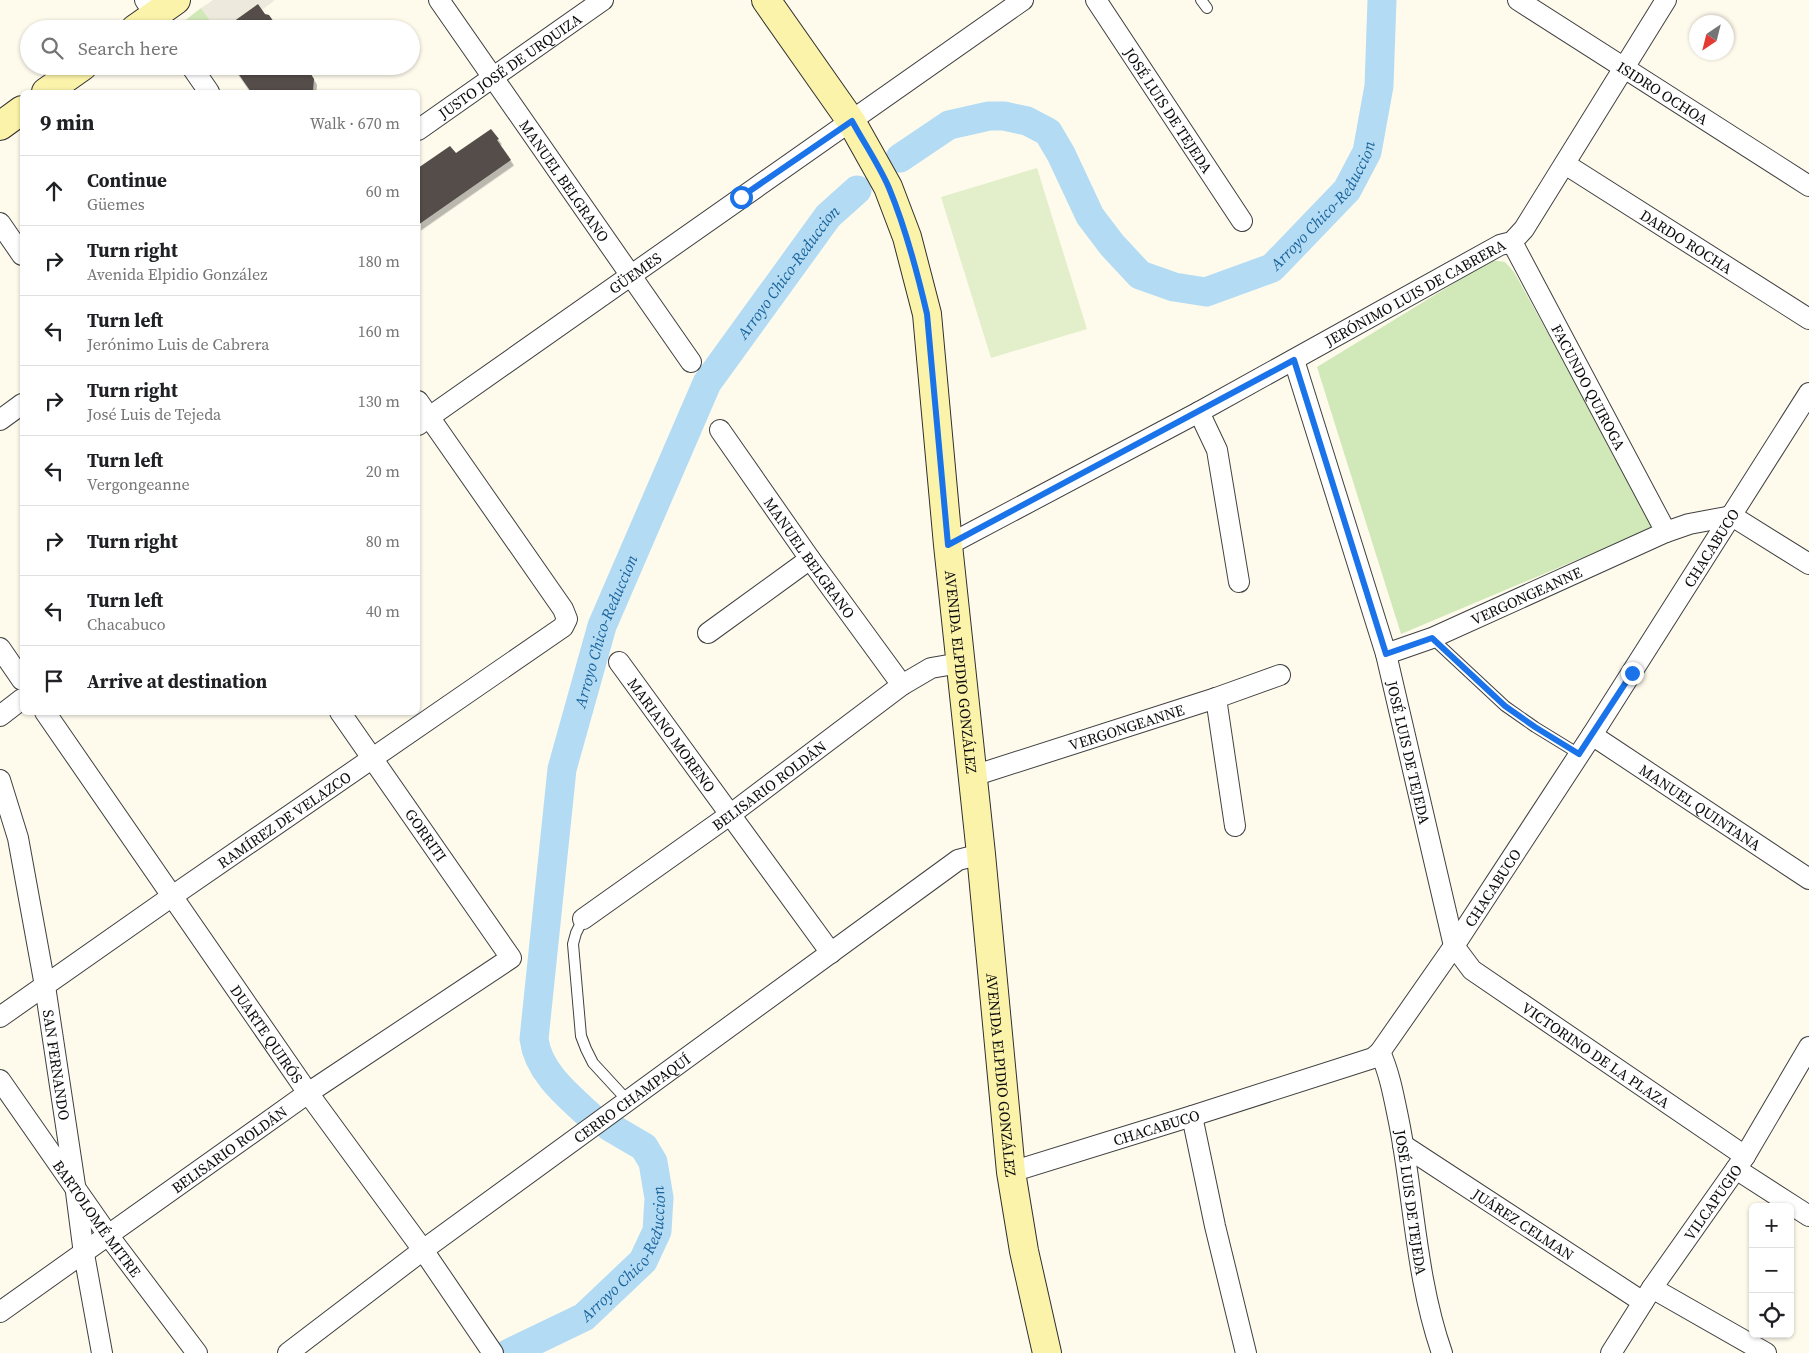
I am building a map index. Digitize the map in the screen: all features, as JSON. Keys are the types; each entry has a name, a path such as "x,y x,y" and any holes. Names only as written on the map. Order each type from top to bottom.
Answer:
{"main road":[{"name":"AVENIDA ELPIDIO GONZÁLEZ","path":"766,0 852,121 888,187 907,237 927,314 948,545 981,854 1011,1172 1024,1251 1047,1353"},
{"path":"49,90 70,75"},
{"path":"0,126 20,111"}],"street":[{"name":"MANUEL BELGRANO","path":"439,0 691,362"},
{"name":"JUSTO JOSÉ DE URQUIZA","path":"420,129 603,0"},
{"name":"GÜEMES","path":"421,414 631,274 1023,0"},
{"name":"JOSÉ LUIS DE TEJEDA","path":"1096,0 1242,221"},
{"name":"ISIDRO OCHOA","path":"1518,0 1809,186"},
{"name":"JERÓNIMO LUIS DE CABRERA","path":"948,545 1199,412 1500,245 1512,242 1524,229 1666,0"},
{"path":"197,75 208,90"},
{"name":"DARDO ROCHA","path":"1565,164 1809,319"},
{"path":"0,223 20,252"},
{"name":"FACUNDO QUIROGA","path":"1512,242 1666,532"},
{"name":"JOSÉ LUIS DE TEJEDA","path":"1294,360 1386,654 1454,946"},
{"name":"CHACABUCO","path":"1011,1172 1373,1058 1380,1052 1454,946 1592,735 1809,393"},
{"path":"0,420 20,405"},
{"path":"1199,412 1217,450 1239,582"},
{"name":"RAMÍREZ DE VELAZCO","path":"0,1017 563,627 567,619 563,609 421,414"},
{"name":"MANUEL BELGRANO","path":"720,430 810,559 902,685"},
{"path":"1732,516 1809,564"},
{"name":"VERGONGEANNE","path":"1386,654 1432,638 1666,532 1689,524 1732,516"},
{"path":"708,633 810,559"},
{"path":"0,648 20,677"},
{"name":"MARIANO MORENO","path":"619,662 831,953"},
{"name":"BELISARIO ROLDÁN","path":"583,919 731,814 902,685 931,668 960,663"},
{"name":"VERGONGEANNE","path":"973,776 1216,698 1280,675"},
{"path":"1216,698 1234,826"},
{"path":"0,716 20,701"},
{"name":"DUARTE QUIRÓS","path":"47,715 308,1093 423,1250 493,1353"},
{"name":"GORRITI","path":"342,715 511,958"},
{"name":"MANUEL QUINTANA","path":"1592,735 1809,880"},
{"name":"SAN FERNANDO","path":"0,780 8,800 18,838 44,986 84,1254 102,1353"},
{"name":"CERRO CHAMPAQUÍ","path":"288,1353 423,1250 958,860 981,854"},
{"name":"VICTORINO DE LA PLAZA","path":"1454,946 1472,970 1740,1162 1809,1216"},
{"name":"BELISARIO ROLDÁN","path":"0,1312 308,1093 511,958"},
{"name":"VILCAPUGIO","path":"1611,1353 1648,1295 1740,1162 1809,1047"},
{"name":"JOSÉ LUIS DE TEJEDA","path":"1380,1052 1388,1069 1403,1145 1421,1274 1442,1353"},
{"name":"BARTOLOMÉ MITRE","path":"0,1080 76,1192 197,1353"},
{"path":"1192,1116 1215,1226 1246,1353"},
{"name":"JUÁREZ CELMAN","path":"1403,1145 1648,1295 1766,1353"}],"lane":[{"path":"1432,638 1505,706 1579,754"},
{"path":"583,919 573,944 581,1036 593,1063 628,1101"}],"green space":[{"path":"201,8 210,20 186,20"},
{"path":"1037,168 1087,329 991,358 941,197"},
{"path":"1492,260 1505,262 1514,272 1655,527 1401,634 1317,367"}],"shaded area":[{"path":"213,0 275,0 262,10 258,4 236,20 210,20 201,8"}],"building":[{"path":"258,4 265,14 269,15 273,20 236,20"},
{"path":"239,75 312,75 314,79 313,90 250,90"},
{"path":"491,129 511,160 420,224 420,167 450,146 456,153"}],"waterway":[{"name":"Arroyo Chico-Reduccion","path":"900,158 949,125 989,116 1004,116 1027,121 1048,132 1061,154 1090,216 1112,245 1140,275 1174,287 1206,292 1272,268 1347,190 1367,152 1379,86 1382,0"},
{"name":"Arroyo Chico-Reduccion","path":"589,1115 547,1072 537,1051 534,1039 562,769 602,626 707,383 828,216 857,190"},
{"name":"Arroyo Chico-Reduccion","path":"509,1353 584,1317 643,1261 657,1231 659,1198 653,1162 644,1147 610,1127"}],"route":[{"path":"741,197 852,121 888,187 907,237 927,314 948,545 1294,360 1386,654 1432,638 1505,706 1579,754 1632,673"}]}
